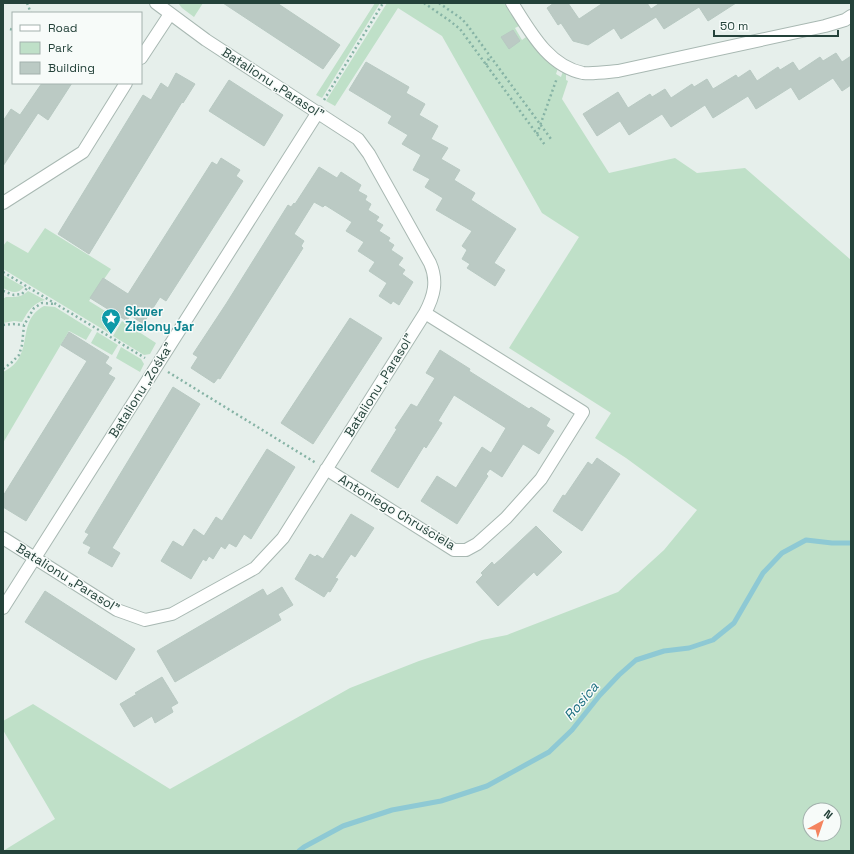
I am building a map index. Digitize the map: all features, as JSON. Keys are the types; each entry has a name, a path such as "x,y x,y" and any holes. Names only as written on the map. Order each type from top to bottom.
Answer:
{"street":[{"name":"Batalionu „Parasol”","path":"3,538 117,610 144,620 172,614 255,568 283,538 425,313 432,299 435,286 434,272 430,263 364,146 320,107 206,40 156,3"},
{"path":"512,3 535,39 551,56 562,65 584,72 618,71 825,26 845,20 851,16"},
{"path":"142,56 170,14"},
{"path":"3,203 83,152 125,84"},
{"name":"Batalionu „Zośka”","path":"3,608 320,107"},
{"name":"Antoniego Chruściela","path":"326,469 454,550 466,550 477,544 506,518 541,479 583,412 425,313"}],"path":[{"path":"320,107 383,3"},
{"path":"424,3 456,25 545,145"},
{"path":"439,3 462,19 541,124 551,140"},
{"path":"486,65 490,56"},
{"path":"537,134 562,65"},
{"name":"Antoniego Chruściela","path":"3,272 326,469"},
{"path":"3,291 14,295 22,294 28,287"},
{"path":"3,369 19,355 22,345 24,325 34,308 42,304 55,304"},
{"path":"3,326 13,324 24,325"}],"green space":[{"path":"178,3 203,3 194,17"},
{"path":"375,3 380,3 322,98 316,95"},
{"path":"387,3 504,3 519,26 515,28 522,40 526,37 539,52 558,68 556,74 561,77 563,71 566,73 566,80 568,81 562,99 609,173 675,158 697,173 745,168 851,260 851,851 3,851 55,819 3,730 3,721 33,704 170,789 350,688 419,661 482,640 507,635 618,592 664,550 697,510 626,458 595,438 611,413 509,348 579,237 542,213 442,36 398,8 335,106 326,101"},
{"path":"45,228 111,269 89,301 118,319 109,333 3,269 3,246 7,241 28,253"},
{"path":"3,275 24,287 16,292 11,292 3,288"},
{"path":"28,291 45,300 37,303 31,308 22,322 14,321 3,323 3,299 6,297 20,296"},
{"path":"44,306 55,307 92,330 86,340 69,331 3,443 3,372 13,365 20,357 30,321 35,313"},
{"path":"122,321 156,343 150,354 144,355 113,336"},
{"path":"97,332 118,345 112,355 91,343"},
{"path":"121,347 141,359 144,364 140,372 116,358"}],"building":[{"path":"223,3 277,3 340,45 323,69"},
{"path":"554,3 568,3 579,19 603,3 647,3 651,9 660,3 736,3 708,21 699,7 664,29 656,17 621,39 614,28 588,45 573,41 561,23 558,25 547,8"},
{"path":"513,30 520,41 509,49 501,37"},
{"path":"836,53 842,62 851,56 851,85 842,91 833,78 799,100 791,87 756,109 748,96 713,118 705,105 671,127 662,114 629,135 620,121 597,136 583,114 618,92 628,108 650,94 652,97 665,89 671,98 692,84 694,87 707,79 713,89 736,75 738,78 750,70 757,81 778,67 780,70 793,62 799,71 820,57 823,61"},
{"path":"366,62 409,87 406,93 425,104 419,115 438,126 431,139 448,148 441,159 460,170 454,180 475,193 471,200 516,229 494,263 505,270 495,286 467,268 470,264 462,259 467,250 462,246 472,231 436,210 443,198 425,187 430,179 413,170 421,155 402,144 408,135 388,123 392,116 349,90"},
{"path":"176,73 195,84 183,103 182,102 89,254 58,234 143,95 151,100 161,83 168,88"},
{"path":"229,80 283,115 264,146 209,111"},
{"path":"41,84 71,84 48,120 38,113 3,166 3,121 11,109 20,115"},
{"path":"221,158 240,170 236,176 243,181 166,301 160,297 143,324 130,315 127,321 90,298 103,278 128,294 212,162 217,165"},
{"path":"319,167 337,178 341,172 361,185 358,191 367,196 365,200 371,204 368,210 379,217 376,221 383,225 379,231 390,238 388,241 394,245 391,250 403,258 398,265 405,270 402,274 413,282 399,305 393,301 391,304 379,296 387,283 369,271 375,262 358,251 364,242 346,231 352,222 325,205 323,207 314,202 294,234 304,241 301,246 303,248 220,379 218,378 214,383 191,368 198,357 193,354 288,205 291,207 294,203 295,204"},
{"path":"350,318 382,338 313,444 281,423"},
{"path":"69,332 109,357 105,363 112,368 108,374 115,378 26,521 3,507 3,496 87,361 61,345"},
{"path":"440,350 470,369 469,371 529,409 531,407 550,419 546,426 554,431 539,454 523,444 502,477 490,469 486,474 488,476 457,524 421,501 437,476 456,488 482,447 491,453 506,428 454,395 438,421 442,423 426,448 424,446 398,488 371,471 397,429 395,428 411,404 417,407 435,378 426,373"},
{"path":"173,387 200,404 112,548 120,553 112,567 88,553 91,547 83,543 89,534 85,532"},
{"path":"267,449 295,467 251,539 244,534 236,547 229,543 225,549 221,546 213,559 209,556 206,561 203,559 191,579 161,561 173,541 183,547 194,529 204,536 216,517 222,521"},
{"path":"597,458 620,474 582,531 553,511 588,462 592,465"},
{"path":"351,514 374,528 355,557 351,554 335,578 338,579 330,592 328,591 324,597 295,579 310,554 315,557 317,555 323,559"},
{"path":"536,526 562,552 537,576 534,572 498,606 476,582 483,575 481,573 492,562 494,565"},
{"path":"282,587 293,605 278,614 281,620 175,682 157,651 263,589 267,596"},
{"path":"45,591 135,649 116,680 25,622"},
{"path":"162,677 178,703 171,707 173,712 155,723 152,716 134,727 120,704"}],"waterway":[{"name":"Rosica","path":"299,851 343,826 392,810 441,801 487,786 549,752 572,730 600,695 636,660 664,651 689,648 713,640 734,623 763,573 782,553 806,540 832,543 851,543"}],"place":[{"name":"Skwer Zielony Jar","path":"111,335"}]}
